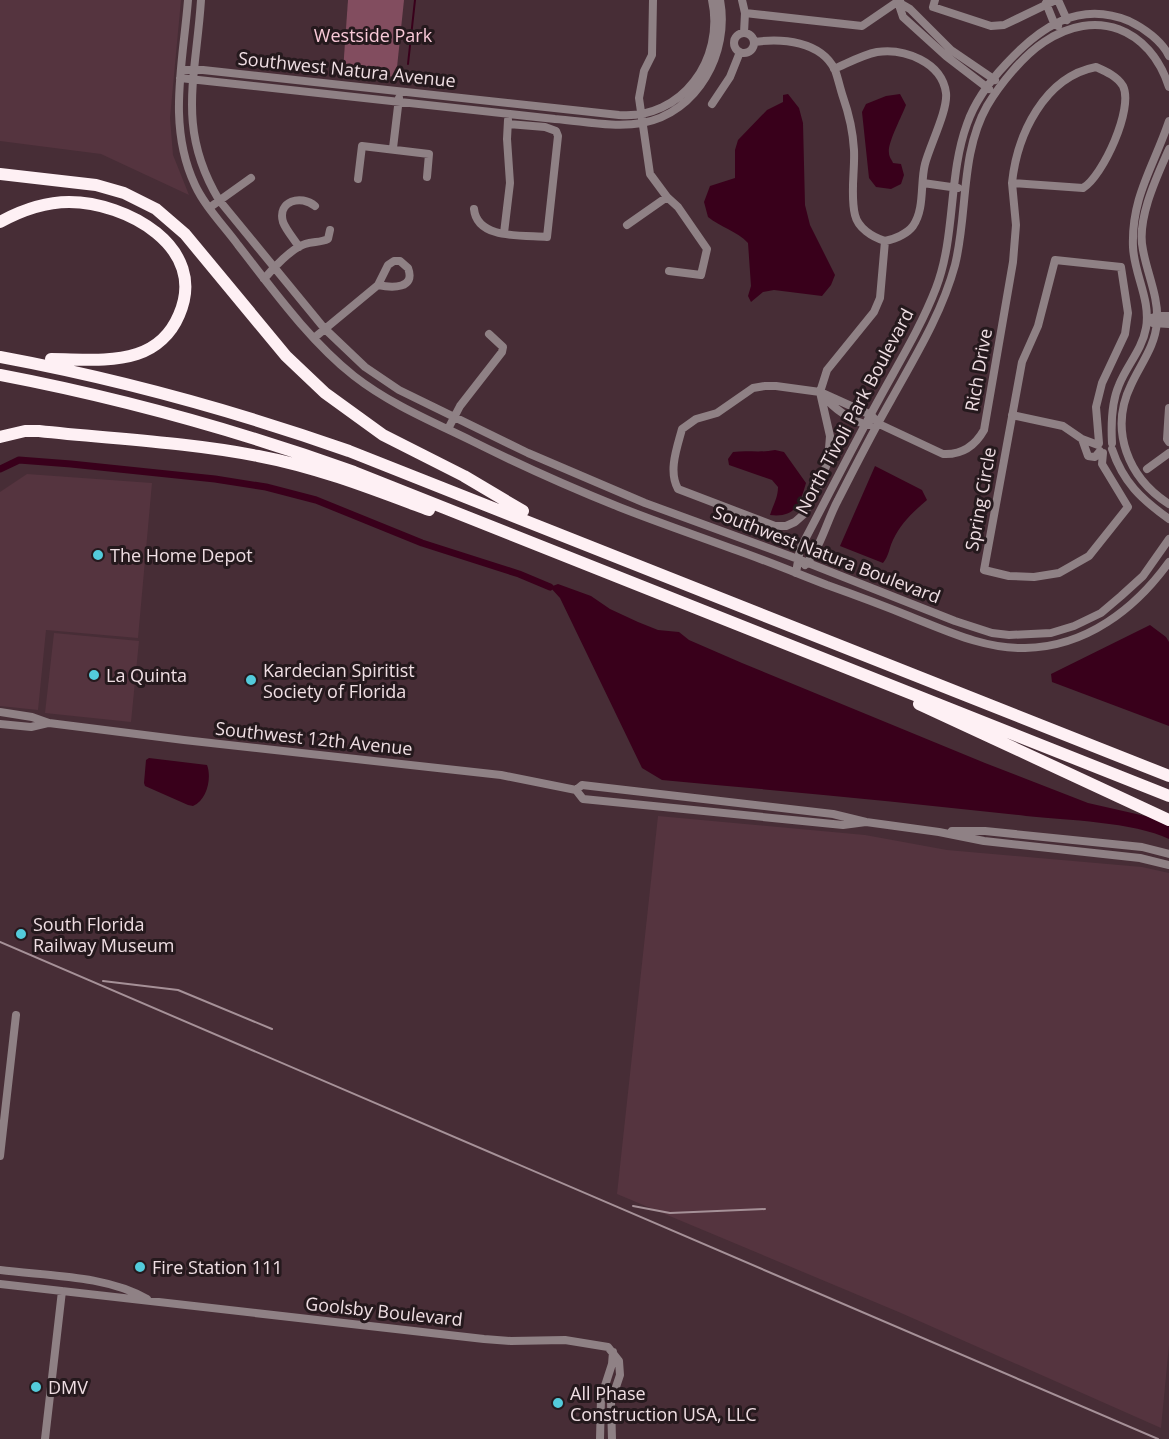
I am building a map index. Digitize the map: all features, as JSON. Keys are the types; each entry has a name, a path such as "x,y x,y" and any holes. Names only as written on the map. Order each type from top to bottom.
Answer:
{"highway":[{"path":"0,174 106,188 133,197 156,209 184,234 286,356 330,398 383,435 464,476 523,511"},
{"path":"0,222 26,210 51,203 73,202 106,207 131,216 154,231 172,249 181,267 185,291 181,311 173,327 159,342 142,352 113,359 51,359"},
{"path":"0,349 164,386 275,418 373,452 1169,768"},
{"path":"0,357 163,393 349,451 1169,776"},
{"path":"0,368 169,406 348,462 1169,788"},
{"path":"0,375 136,405 246,436 354,472 1169,796"},
{"path":"0,436 24,431 39,431 206,448 258,456 331,475 459,521 497,528"},
{"path":"885,683 926,708 1169,820"}],"street":[{"name":"Southwest Natura Boulevard","path":"188,0 178,120 183,153 197,190 264,279 314,338 354,376 390,400 420,417 596,498 950,633 989,645 1028,648 1053,645 1079,638 1107,624 1154,583 1169,562"},
{"name":"Southwest Natura Boulevard","path":"201,0 190,110 193,138 207,180 219,200 324,328 365,367 399,390 528,453 645,503 992,633 1027,636 1051,633 1074,626 1101,613 1143,576 1169,539"},
{"path":"653,0 652,55 644,71 639,98 646,163 650,174 667,197 678,207 707,249 701,275 669,271"},
{"name":"Southwest Natura Avenue","path":"698,83 714,39 716,23 712,0"},
{"name":"Southwest Natura Avenue","path":"181,74 193,80 616,124 674,110 698,83 714,63 719,49 722,22 720,0"},
{"path":"742,0 745,13 744,33"},
{"path":"935,0 933,7 991,26 1004,26 1046,3 1057,0 1067,17 1066,30 1054,23 1046,3"},
{"path":"745,13 862,26 899,1 910,9 938,43 995,93"},
{"name":"North Tivoli Park Boulevard","path":"796,573 800,550 936,288 945,260 959,154 967,123 992,78 1022,45 1067,17 1089,14 1118,17 1137,25 1168,50"},
{"name":"North Tivoli Park Boulevard","path":"796,573 807,563 947,292 955,263 969,156 978,127 995,93 1029,53 1066,30 1090,25 1108,26 1132,35 1156,58"},
{"path":"744,33 752,36 754,42 749,52 740,52 735,47 734,41 738,35 744,33"},
{"path":"754,42 767,40 801,44 819,51 834,69 852,125 855,216 863,228 878,239 885,241 895,239 912,228 919,214 925,165 944,107 946,92 936,71 925,61 908,55 879,52 834,69"},
{"path":"925,61 938,43"},
{"path":"938,43 1001,85"},
{"path":"1168,50 1156,58 1169,87"},
{"path":"712,104 730,77 740,52"},
{"name":"Rich Drive","path":"871,415 879,424 943,454 955,455 978,440 984,430 1013,262 1016,225 1012,183 1014,162 1021,142 1031,120 1045,99 1061,82 1082,70 1096,67 1111,74 1123,86 1125,103 1121,123 1100,170 1091,183 1083,188 1012,183"},
{"name":"Southwest Natura Avenue","path":"181,74 194,69 642,119"},
{"path":"233,84 235,74"},
{"path":"393,148 399,92"},
{"path":"504,233 510,183 507,139 510,104"},
{"path":"1169,121 1142,186 1135,212 1133,246 1146,307 1146,331 1135,358 1118,386 1112,420 1112,446 1121,470 1135,491 1169,519"},
{"path":"474,209 476,221 487,230 547,237 558,136 552,128 508,124"},
{"path":"358,179 362,146 429,154 427,177"},
{"path":"1169,149 1142,224 1142,248 1157,320 1150,348 1130,386 1122,415 1123,444 1128,460 1141,480 1159,498 1169,504"},
{"path":"209,208 251,178"},
{"path":"923,183 966,189"},
{"path":"627,225 667,197"},
{"path":"299,247 284,223 284,211 294,200 309,200 315,206"},
{"path":"264,279 299,247 306,243 322,242 328,239 330,230"},
{"path":"871,415 820,392 765,386 753,388 717,413 688,423 682,429 675,457 674,482 678,489 776,526 786,526 804,514 828,461 830,436 820,392 827,370 874,312 882,283 885,241"},
{"name":"Spring Circle","path":"1121,267 1128,313 1125,334 1102,383 1096,406 1102,464 1128,507 1089,556 1059,573 1034,577 1009,576 984,570 1022,362 1038,326 1055,260 1121,267 1146,264"},
{"path":"314,338 378,285"},
{"path":"1147,321 1169,316"},
{"path":"1157,320 1169,324"},
{"path":"919,324 929,329"},
{"path":"448,429 460,406 502,352 503,347 489,334"},
{"path":"820,392 830,404 866,424 879,424"},
{"path":"1169,408 1167,439 1169,442"},
{"path":"1012,416 1063,426 1107,453 1112,446 1123,444"},
{"path":"1082,439 1088,456 1095,457 1100,448"},
{"path":"1147,469 1169,453"},
{"path":"844,466 853,472"},
{"path":"822,508 832,513"},
{"name":"Southwest 12th Avenue","path":"0,712 32,717 49,723 501,776 576,790 582,786 833,814 866,822 939,831 984,841 1140,858 1169,865"},
{"name":"Southwest 12th Avenue","path":"0,724 31,727 49,723"},
{"name":"Southwest 12th Avenue","path":"939,831 985,831 1130,846 1169,854"},
{"path":"0,1156 16,1015"},
{"name":"Goolsby Boulevard","path":"0,1270 94,1281 132,1290 150,1301"},
{"name":"Goolsby Boulevard","path":"0,1284 493,1340 565,1340 608,1347 613,1352"},
{"path":"45,1439 62,1291"},
{"path":"600,1439 601,1398 612,1364 613,1352"},
{"path":"612,1439 611,1402 620,1374 619,1361 613,1352"}],"shaded area":[{"path":"0,0 181,0 170,118 173,155 189,195 101,154 0,141"},
{"path":"788,94 799,108 803,123 805,205 810,225 835,275 831,285 822,296 774,290 763,292 751,302 748,296 751,286 748,243 739,235 708,217 704,202 710,186 735,178 735,150 738,140 767,110 783,102 783,95"},
{"path":"900,94 906,105 892,137 889,153 893,163 901,164 904,175 901,184 891,189 876,187 869,178 862,112 866,104 886,96"},
{"path":"775,450 784,452 806,483 799,503 791,512 770,515 778,487 772,480 729,465 728,459 733,452"},
{"path":"875,466 922,490 927,500 900,528 883,563 840,546"},
{"path":"27,474 152,483 138,638 46,630 38,710 0,706 0,492"},
{"path":"558,584 591,596 610,609 638,622 658,630 679,632 689,640 742,663 985,763 1088,803 1154,818 1169,825 1169,839 1119,825 662,780 642,768 560,598 550,587"},
{"path":"1150,625 1169,642 1169,726 1052,682 1051,674"},
{"path":"54,633 139,641 131,722 45,713"},
{"path":"149,758 207,765 209,776 202,799 193,806 188,805 145,786 146,760"},
{"path":"658,816 865,835 947,850 1142,867 1169,873 1169,1345 1161,1428 901,1313 617,1194"}],"green space":[{"name":"Westside Park","path":"348,0 404,0 396,77 343,71"}],"waterway":[{"path":"408,64 415,0"},
{"path":"0,469 19,460 215,479 266,487 316,500 422,543 519,574 550,587"}],"railway":[{"path":"0,942 1158,1439"},
{"path":"103,981 178,990 272,1029"},
{"path":"633,1206 670,1213 765,1209"}],"place":[{"name":"The Home Depot","path":"98,555"},
{"name":"La Quinta","path":"94,675"},
{"name":"Kardecian Spiritist Society of Florida","path":"251,680"},
{"name":"South Florida Railway Museum","path":"21,934"},
{"name":"Fire Station 111","path":"140,1267"},
{"name":"DMV","path":"36,1387"},
{"name":"All Phase Construction USA, LLC","path":"558,1403"}]}
